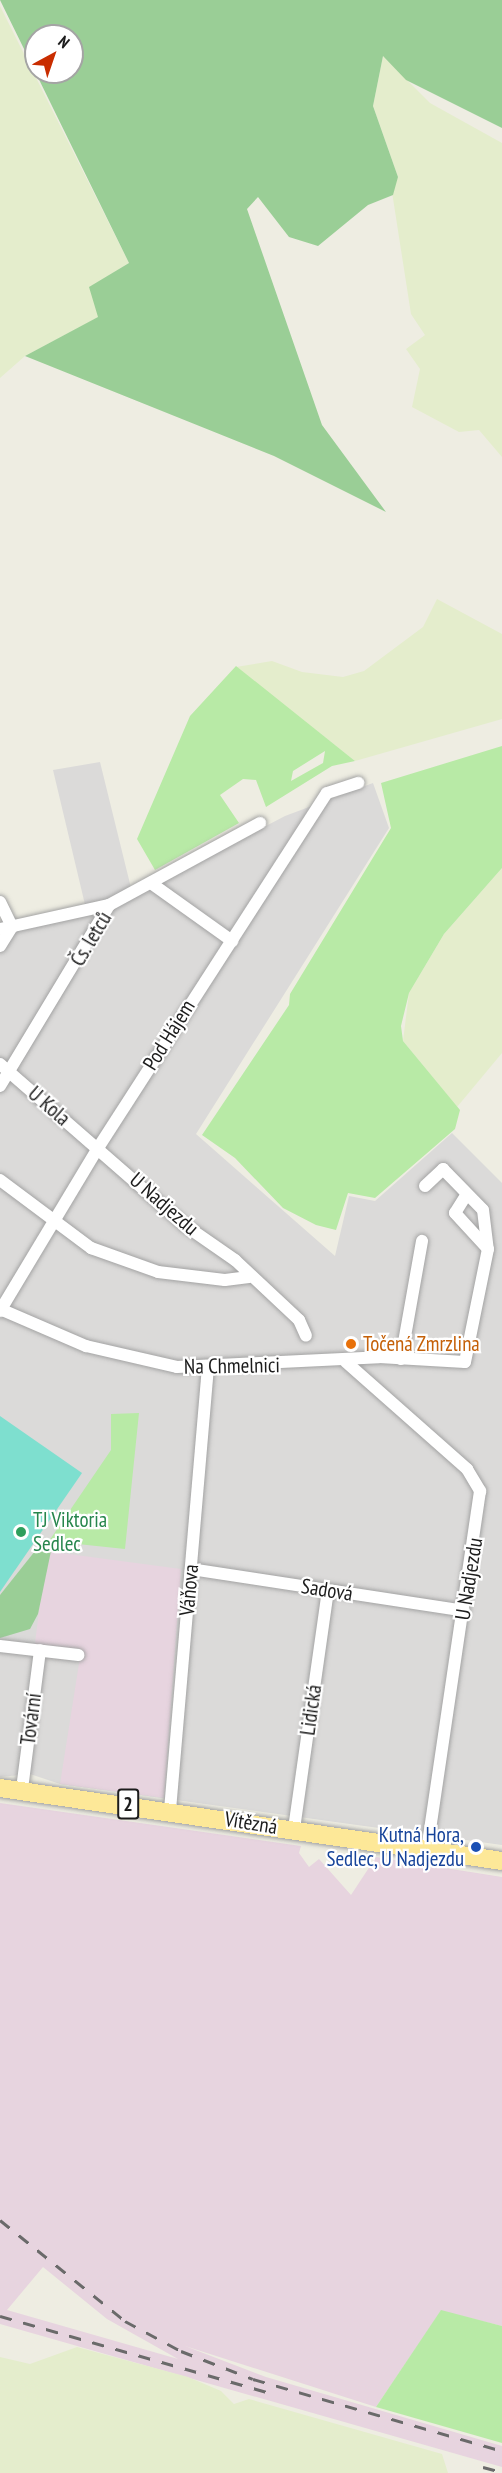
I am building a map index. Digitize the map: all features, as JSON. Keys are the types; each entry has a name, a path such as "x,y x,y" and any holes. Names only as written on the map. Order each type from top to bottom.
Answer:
{"main road":[{"name":"Vítězná","path":"0,1788 22,1789 170,1810 502,1862"}],"street":[{"name":"Pod Hájem","path":"0,1310 98,1148 327,793 358,783"},
{"name":"Čs. letců","path":"0,1086 5,1068 109,905 260,823"},
{"path":"151,883 232,941"},
{"path":"0,902 6,928 0,946"},
{"path":"6,928 109,905"},
{"name":"U Kola","path":"5,1068 98,1148"},
{"name":"U Nadjezdu","path":"98,1148 299,1320 306,1336"},
{"name":"Na Chmelnici","path":"0,1310 119,1356 208,1370 401,1359 465,1362 488,1249 483,1210 443,1169 425,1186"},
{"path":"0,1180 53,1222 91,1248 151,1270 225,1280 249,1277"},
{"path":"467,1194 455,1213 488,1249"},
{"path":"401,1359 422,1241"},
{"name":"U Nadjezdu","path":"346,1362 477,1483 481,1506 427,1852"},
{"name":"Váňova","path":"170,1810 208,1370"},
{"name":"Sadová","path":"191,1569 464,1611"},
{"name":"Lidická","path":"294,1829 328,1591"},
{"path":"0,1646 78,1654"},
{"name":"Tovární","path":"22,1789 40,1650"}],"shaded area":[{"path":"100,762 133,896 285,816 373,783 389,828 196,1134 335,1256 349,1196 375,1201 452,1133 502,1183 502,1845 60,1784 30,1774 0,1777 0,933 87,913 53,770"},
{"name":"TJ Viktoria Sedlec","path":"0,1416 82,1473 0,1592"},
{"path":"46,1551 181,1569 164,1798 60,1784 81,1651 35,1644"},
{"path":"0,1803 301,1846 299,1853 309,1867 319,1859 351,1895 376,1857 502,1877 502,2326 441,2311 376,2407 185,2346 266,2377 502,2446 502,2467 0,2324","holes":["43,2267 107,2319 178,2359 7,2310"]}],"green space":[{"path":"0,0 502,0 502,128 406,80 383,56 373,106 398,177 393,195 368,205 318,246 289,237 258,197 247,209 322,425 386,512 274,456 25,356 98,317 89,287 129,263 41,84 84,84 84,24 24,24 24,49"},
{"path":"0,6 24,54 24,84 39,84 129,263 90,287 99,317 25,356 0,378"},
{"path":"383,56 430,103 502,143 502,457 479,430 459,432 412,407 420,369 406,349 425,335 411,314 392,192 398,177 373,106"},
{"path":"437,599 502,634 502,719 355,761 236,667 272,661 302,672 343,677 364,671 423,627"},
{"path":"236,666 355,761 332,766 266,807 256,780 243,779 220,795 239,823 155,870 137,839 190,716","holes":["325,751 323,763 291,781 293,771"]},
{"path":"502,746 502,868 444,934 409,993 401,1026 403,1041 460,1110 455,1129 375,1198 348,1193 336,1230 316,1225 283,1208 235,1158 202,1135 289,1005 290,994 391,828 381,783"},
{"path":"502,868 502,1053 457,1107 403,1041 409,993 444,934"},
{"path":"139,1413 125,1549 49,1541 111,1450 111,1414"},
{"path":"43,1541 51,1551 38,1614 30,1629 0,1638 0,1595"},
{"path":"441,2310 502,2326 502,2443 376,2407"},
{"path":"77,2347 188,2377 221,2391 234,2404 249,2399 442,2454 448,2473 0,2473 0,2357 30,2364"}],"railway":[{"path":"0,2220 125,2321 181,2351 253,2379 502,2451"},
{"path":"0,2316 271,2393"},
{"path":"483,2467 502,2472"}],"place":[{"name":"Točená Zmrzlina","path":"351,1344"},
{"name":"TJ Viktoria Sedlec","path":"21,1532"},
{"name":"Kutná Hora, Sedlec, U Nadjezdu","path":"476,1847"}]}
